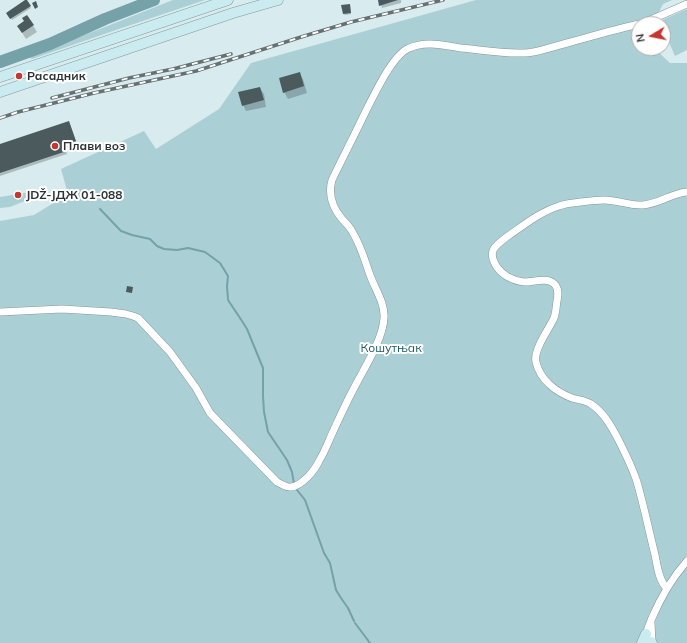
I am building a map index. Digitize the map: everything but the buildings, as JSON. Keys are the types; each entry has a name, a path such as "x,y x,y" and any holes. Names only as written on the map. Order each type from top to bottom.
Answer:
{"main road":[{"path":"0,76 228,0"},
{"path":"0,92 233,13 278,0"}],"street":[{"path":"0,312 62,309 111,312 126,314 138,318 170,352 196,388 210,412 277,482 285,486 294,486 304,481 319,462 377,343 383,327 384,317 382,305 356,238 334,207 330,189 332,180 378,88 395,60 407,49 427,44 510,53 537,52 648,21 687,4"},
{"path":"667,588 662,582 636,480 612,427 605,416 592,405 565,395 554,388 542,377 535,361 536,352 555,316 558,294 556,286 547,280 526,282 510,278 495,265 491,253 497,245 523,226 559,206 604,200 643,205 687,192"},
{"path":"648,641 651,620 667,588 677,573 687,562"}],"green space":[{"path":"173,0 205,0 32,59 29,57"},
{"name":"Кошутњак","path":"476,0 672,0 663,4 657,16 631,16 631,56 663,56 670,63 687,63 687,643 0,643 0,221 34,215 68,194 61,169 144,131 156,149 219,109 251,63"},
{"path":"687,9 687,50 675,56 671,47 671,16"},
{"path":"30,192 37,196 10,207 0,208 0,197"}],"waterway":[{"path":"0,62 50,44 105,19 154,0"},
{"path":"100,209 121,231 150,239 157,246 164,249 177,250 188,248 205,252 220,263 228,276 228,300 247,329 263,368 264,412 268,432 287,460 292,472 294,484"},
{"path":"296,488 305,500 324,553 330,563 336,590 348,608 354,621"},
{"path":"355,623 370,643"}],"railway":[{"path":"0,118 94,93 196,71 351,22 443,0"},
{"path":"52,98 231,54"}],"place":[{"name":"Расадник","path":"19,76"},
{"name":"Плави воз","path":"55,146"},
{"name":"JDŽ-JДЖ 01-088","path":"18,195"}]}
